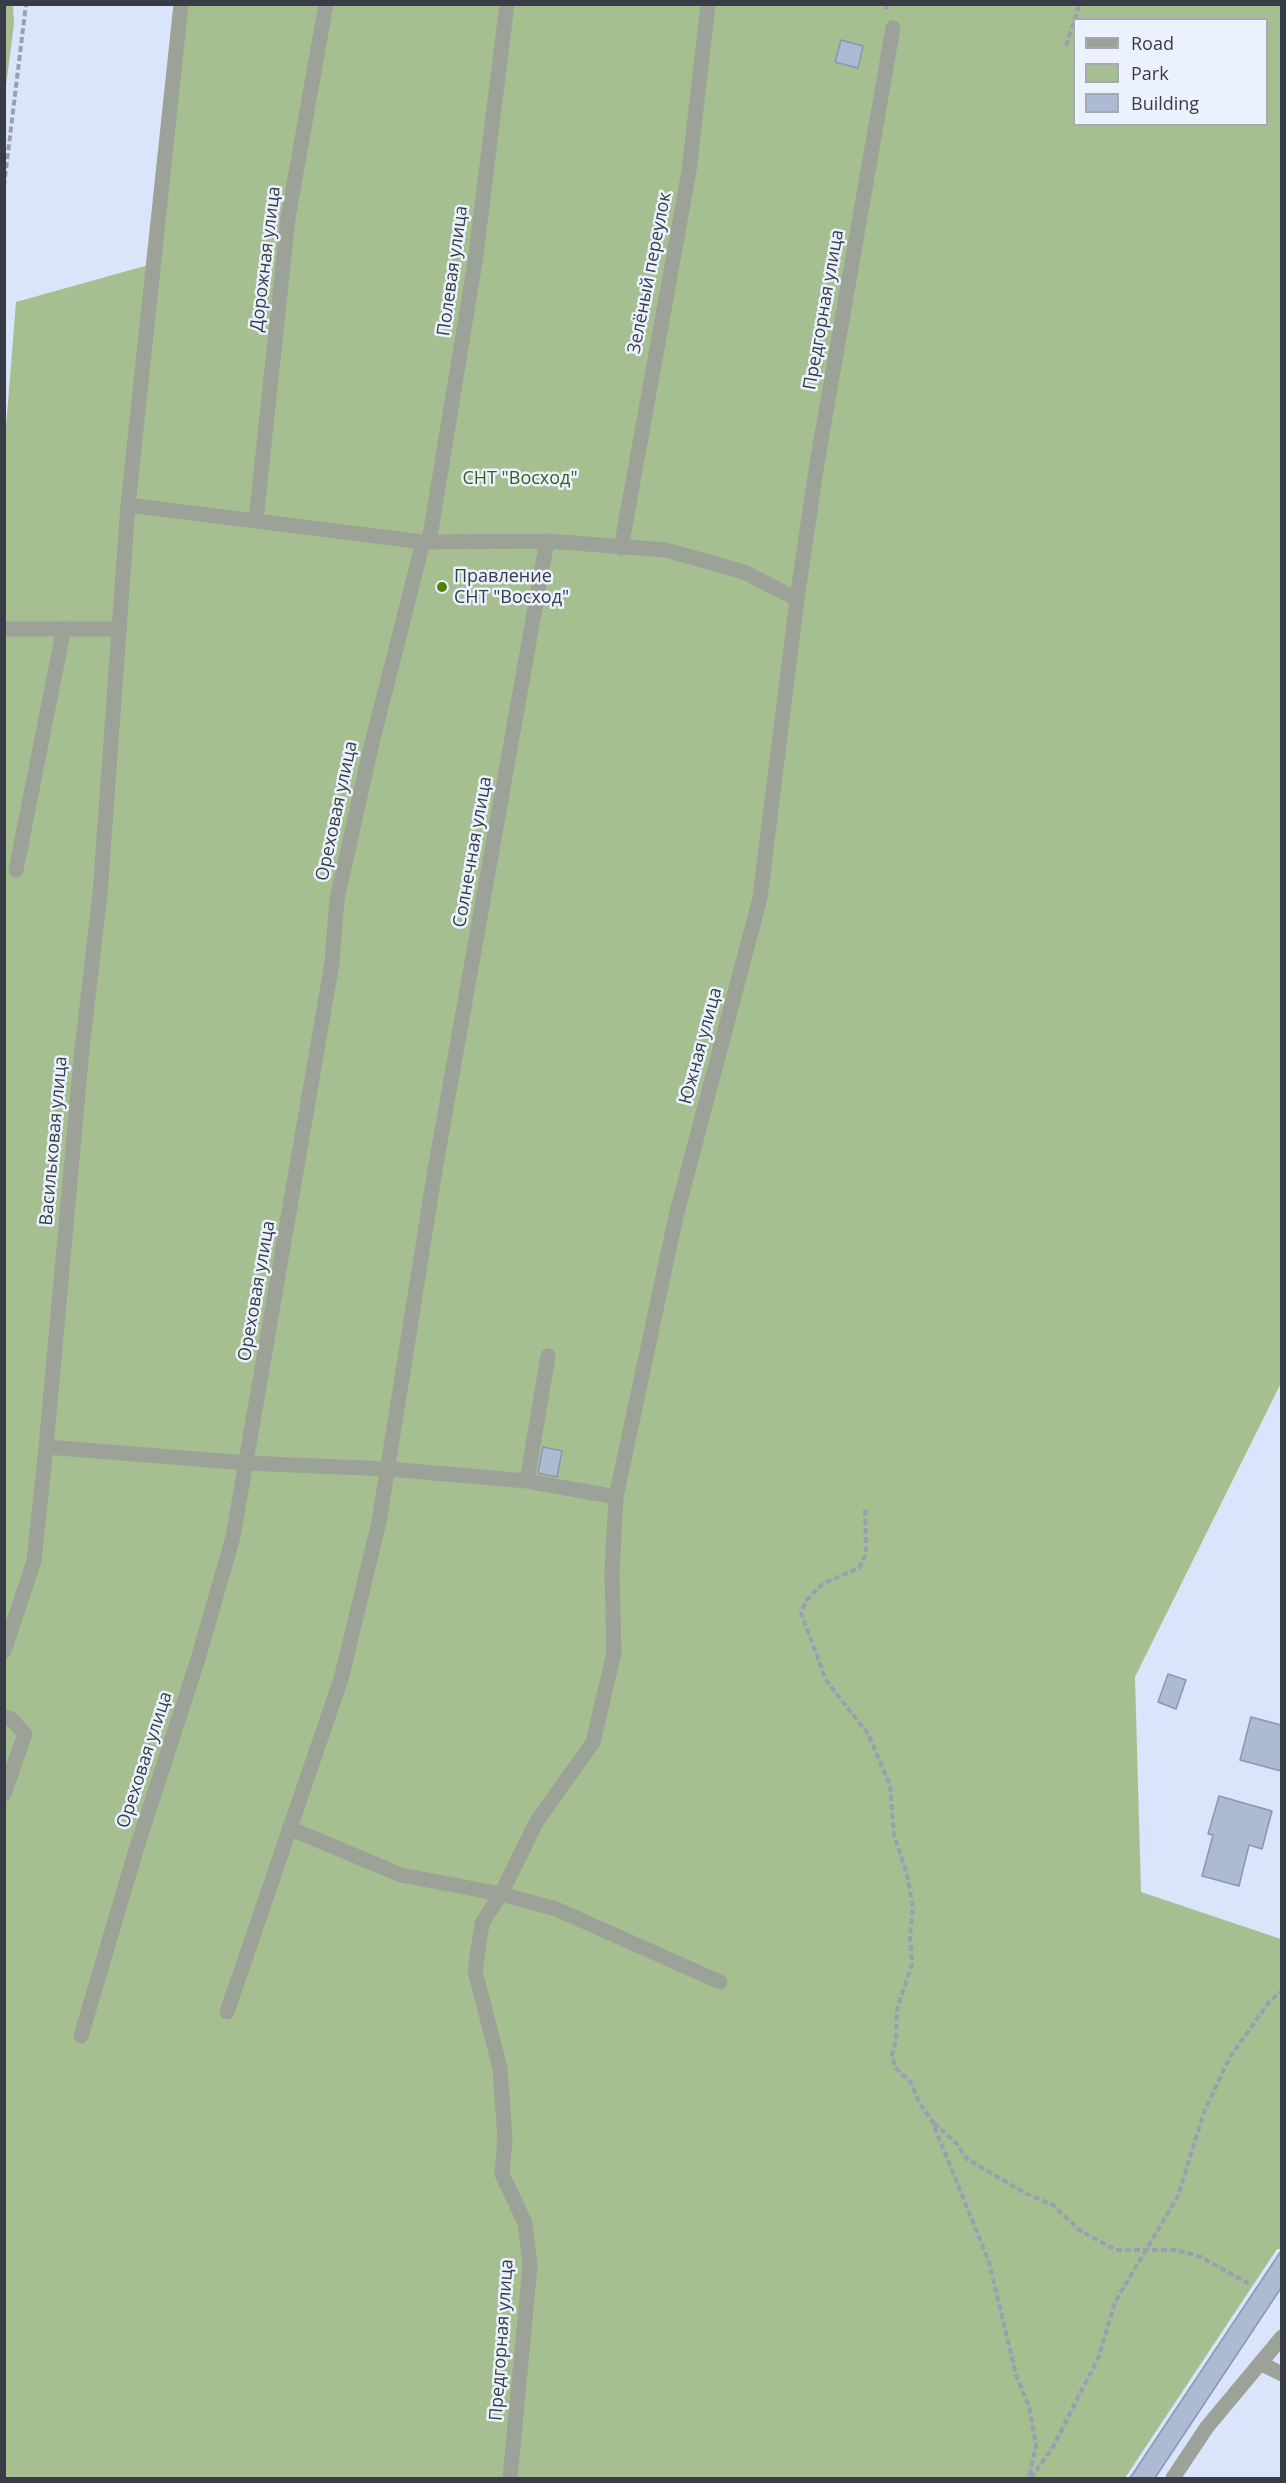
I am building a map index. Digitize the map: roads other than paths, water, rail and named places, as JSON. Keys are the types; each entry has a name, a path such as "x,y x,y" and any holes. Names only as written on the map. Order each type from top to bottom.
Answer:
{"street":[{"name":"Васильковая улица","path":"4,1651 34,1561 82,1049 100,894 128,505 181,4"},
{"name":"Дорожная улица","path":"256,520 288,218 326,4"},
{"name":"Полевая улица","path":"426,542 476,262 507,4"},
{"name":"Зелёный переулок","path":"621,548 689,171 708,4"},
{"name":"Предгорная улица","path":"797,599 817,463 893,28"},
{"path":"128,505 426,542 547,541 666,550 744,572 797,599"},
{"name":"Солнечная улица","path":"227,2012 341,1679 379,1522 435,1170 547,541"},
{"name":"Ореховая улица","path":"81,2036 136,1850 198,1659 233,1537 332,963 338,899 371,747 426,542"},
{"name":"Южная улица","path":"616,1497 676,1216 760,898 797,599"},
{"path":"15,870 64,628"},
{"path":"4,629 120,629"},
{"path":"527,1481 548,1356"},
{"path":"46,1447 247,1463 389,1469 527,1481 616,1497"},
{"name":"Предгорная улица","path":"510,2478 530,2266 525,2223 502,2174 505,2139 500,2068 475,1971 482,1923 501,1894 537,1821 593,1742 614,1653 612,1572 616,1497"},
{"path":"4,1717 11,1719 25,1734 4,1794"},
{"path":"290,1828 401,1875 501,1894 556,1909 720,1982"},
{"path":"1173,2478 1207,2427 1281,2337"},
{"path":"1260,2363 1281,2374"}],"place":[{"name":"Правление СНТ \"Восход\"","path":"442,587"}],"park label":[{"name":"СНТ \"Восход\"","path":"520,479"}]}
